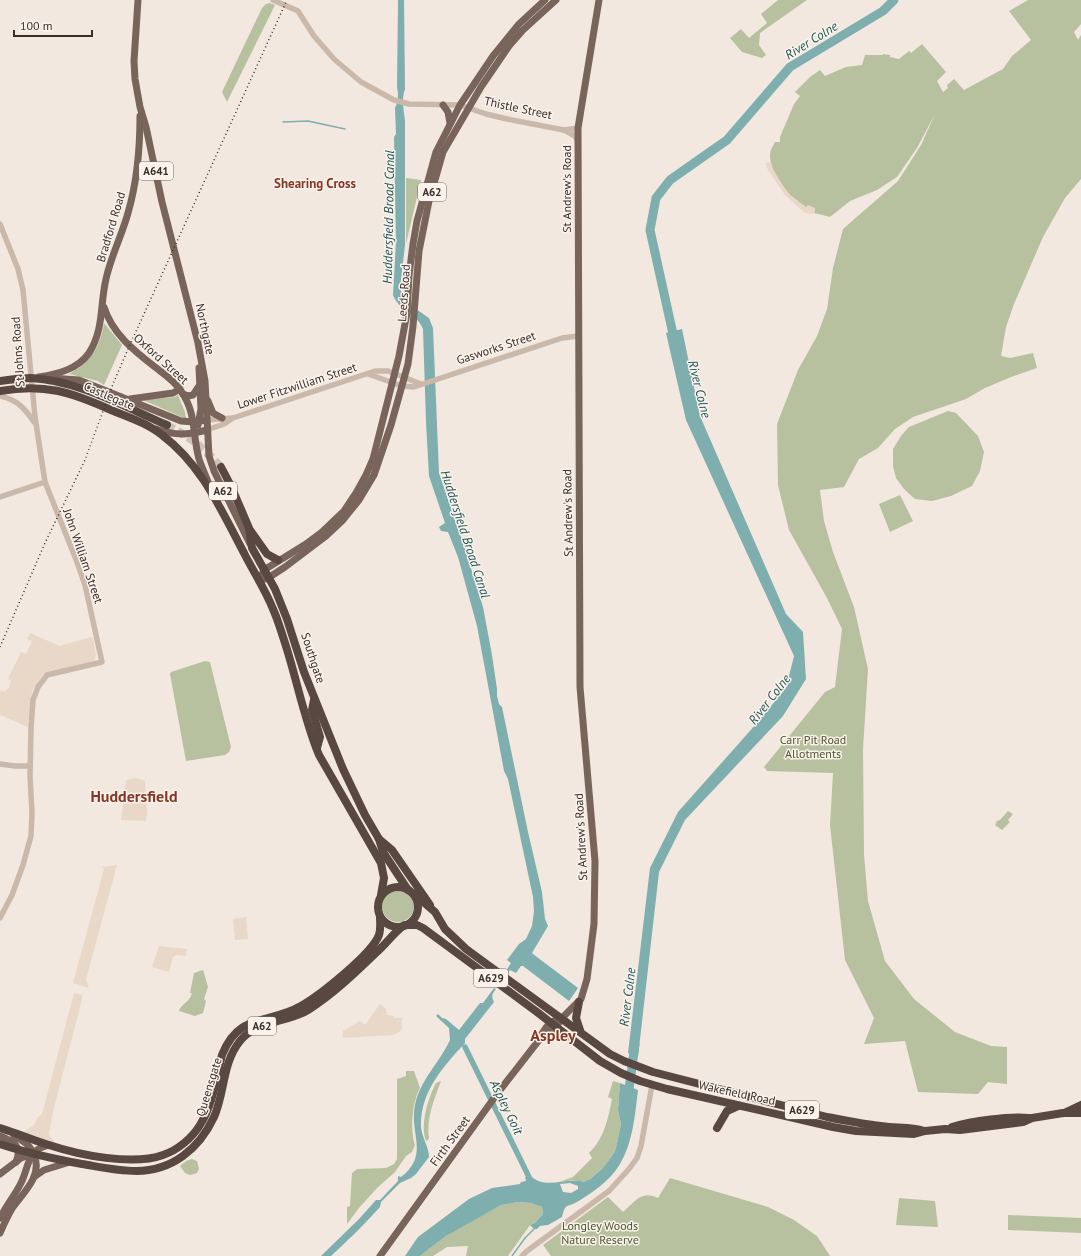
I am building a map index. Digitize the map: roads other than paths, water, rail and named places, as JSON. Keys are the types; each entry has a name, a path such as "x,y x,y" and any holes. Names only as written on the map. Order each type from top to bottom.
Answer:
{"highway":[{"name":"Castlegate","path":"0,381 31,378 72,385 90,391 167,425"},
{"name":"Castlegate","path":"0,391 32,388 58,390 76,395 153,428"},
{"name":"Southgate","path":"153,428 184,454 211,489 273,608 323,762 381,863 384,878 381,895"},
{"name":"A62","path":"221,467 249,528 267,554 278,560"},
{"name":"A62","path":"249,528 252,548"},
{"name":"Southgate","path":"252,548 275,589 287,619 314,700 334,748 365,815 379,839 383,852 411,892"},
{"path":"314,700 312,710 319,734 317,744 334,748"},
{"name":"A62","path":"379,839 392,850 435,912"},
{"path":"395,887 404,888 411,892 417,903 417,912 413,920 404,926 390,925 380,917 378,906 381,895 388,889 395,887"},
{"name":"A629","path":"411,892 435,912 445,929 466,949 580,1031"},
{"name":"Queensgate","path":"49,1145 105,1157 138,1159 155,1158 178,1148 190,1138 200,1126 206,1113 222,1056 235,1034 246,1025 300,1007 329,987 372,946 380,934 380,917"},
{"name":"A629","path":"404,926 417,925 423,928 554,1025"},
{"name":"Queensgate","path":"34,1154 119,1170 152,1170 170,1164 186,1154 198,1143 215,1116 230,1058 240,1040 254,1029 291,1018 309,1009 341,985 404,926"},
{"path":"579,1002 576,1018 580,1031"},
{"name":"Wakefield Road","path":"554,1025 600,1061 621,1073 640,1081 679,1092 846,1129 914,1134 924,1131 945,1129 962,1124 1019,1117 1032,1118 1063,1113 1081,1113"},
{"name":"Wakefield Road","path":"580,1031 610,1054 642,1069 849,1122 889,1127 915,1128 924,1131"},
{"path":"673,1077 681,1084 706,1091 711,1094 714,1100"},
{"path":"717,1128 727,1111 739,1105"},
{"name":"Wakefield Road","path":"1063,1113 1081,1105"},
{"name":"A62","path":"0,1128 16,1132 49,1145"},
{"name":"A62","path":"4,1146 18,1156 34,1154"}],"main road":[{"name":"Bradford Road","path":"138,0 134,67 135,79 140,107 171,235"},
{"name":"Leeds Road","path":"264,570 306,544 322,532 344,511 366,475 373,459 395,373 407,313 409,276 417,221 436,152 460,105 493,56 508,36 545,0"},
{"name":"Leeds Road","path":"268,578 326,536 342,521 359,500 375,471 405,378 409,360 423,226 443,152 481,86 509,46 523,30 556,0"},
{"name":"St Andrew's Road","path":"562,1018 579,1002 583,994 587,979 594,924 595,861 580,686 578,128 599,0"},
{"path":"443,105 448,112 450,124"},
{"name":"Bradford Road","path":"103,304 106,279 128,214 133,194 140,134 140,107"},
{"name":"Northgate","path":"171,235 192,315 200,353 206,393 200,421 207,430"},
{"name":"A641","path":"31,378 62,372 81,362 89,353 96,341 100,328 103,304"},
{"name":"Oxford Street","path":"103,304 107,316 124,341 174,383 182,392 191,410 200,421"},
{"name":"A641","path":"196,433 200,421 201,409 199,386 200,353"},
{"name":"Castlegate","path":"31,378 64,378 79,380 181,421 200,421"},
{"path":"126,398 136,399 182,392 188,396 193,395 199,386"},
{"path":"206,393 212,411 217,416 222,418"},
{"name":"Castlegate","path":"153,428 175,435 185,435 207,430"},
{"name":"Southgate","path":"207,430 209,456 214,471 252,548"},
{"name":"Southgate","path":"196,433 199,458 211,489"},
{"path":"259,581 264,570"},
{"name":"A62","path":"259,581 268,578"},
{"name":"Firth Street","path":"380,1256 494,1098 539,1040 549,1034 554,1025 562,1018"},
{"path":"0,1128 28,1144 34,1154 37,1166 34,1177 28,1188 13,1208 0,1233"},
{"name":"A62","path":"0,1136 16,1145 18,1156"},
{"path":"0,1218 22,1182 29,1158 43,1146 49,1145"},
{"path":"0,1174 18,1156 24,1163 25,1170"},
{"path":"34,1177 44,1170 73,1162"}],"street":[{"name":"Thistle Street","path":"273,0 298,11 314,36 334,59 361,82 394,100 408,104 460,105 486,114 564,130 575,136 578,142"},
{"name":"Thistle Street","path":"564,130 578,128"},
{"name":"St Johns Road","path":"0,224 18,269 23,290 36,424 45,482"},
{"name":"Gasworks Street","path":"402,386 414,387 551,342 578,336"},
{"name":"Lower Fitzwilliam Street","path":"207,430 224,424 233,418 375,371 383,370 395,373"},
{"path":"395,373 421,384"},
{"name":"Lower Fitzwilliam Street","path":"368,374 402,386"},
{"path":"0,396 19,403 36,424"},
{"name":"Lower Fitzwilliam Street","path":"200,421 233,418"},
{"path":"0,497 45,482"},
{"name":"John William Street","path":"30,766 33,700 38,687 46,676 102,662 85,585 45,482"},
{"path":"0,764 30,766 32,817 31,836 23,865 11,897 0,918"},
{"path":"0,768 16,766"},
{"path":"522,1256 609,1191 630,1169 637,1158 641,1146 652,1085"}],"water":[{"path":"398,0 404,0 405,89 403,101 405,121 405,245 400,288 404,298 429,318 433,328 439,473 483,607 492,655 497,696 499,704 502,707 542,892 545,919 548,926 532,953 578,988 569,1001 523,966 521,966 516,973 510,970 508,973 506,971 511,963 507,960 519,944 526,939 532,926 534,911 533,897 508,779 504,771 477,626 458,557 448,532 441,531 439,527 445,523 429,476 423,329 416,319 395,300 393,295 396,242 394,137 396,134 395,108 398,95"},
{"path":"682,329 700,416 786,614 803,632 806,679 783,716 685,820 659,872 638,1057 628,1053 650,868 678,812 786,688 794,656 686,420 666,333"},
{"path":"494,988 496,989 492,995 492,998 494,1002 465,1039 465,1043 434,1081 424,1102 421,1127 429,1157 416,1174 400,1183 381,1202 380,1207 368,1220 331,1256 321,1256 376,1200 380,1200 398,1181 398,1176 401,1177 410,1169 415,1160 417,1144 414,1126 415,1105 421,1087 450,1040 449,1028 436,1016 438,1014 459,1030"},
{"path":"620,1083 638,1090 631,1138 620,1164 611,1176 593,1192 566,1207 562,1217 548,1225 540,1226 537,1229 534,1229 530,1225 535,1223 543,1214 542,1207 531,1203 519,1202 501,1205 446,1236 420,1256 405,1256 418,1237 469,1199 492,1188 520,1184 521,1182 526,1181 525,1177 532,1177 538,1181 551,1183 572,1181 584,1182 590,1179 603,1168 614,1153 621,1124 618,1110","holes":["570,1183 578,1186 578,1189 571,1193 563,1192 560,1184"]}],"waterway":[{"name":"River Colne","path":"675,343 650,230 656,198 670,180 727,140 790,67 883,11 894,0"},
{"path":"283,122 308,121 345,129"},
{"name":"River Colne","path":"628,1097 635,1044"},
{"name":"Aspley Goit","path":"465,1047 529,1177"},
{"path":"512,1256 525,1238 534,1229"}],"tunnel":[{"path":"167,425 196,443 221,467"}],"railway":[{"path":"0,647 45,543 85,460 113,384 128,349 287,0"}],"district":[{"name":"Shearing Cross","path":"315,183"},
{"name":"Huddersfield","path":"134,796"},
{"name":"Aspley","path":"553,1035"}],"water label":[{"name":"Huddersfield Broad Canal","path":"388,217"},
{"name":"Huddersfield Broad Canal","path":"466,534"}],"park label":[{"name":"Carr Pit Road Allotments","path":"813,747"},
{"name":"Longley Woods Nature Reserve","path":"600,1233"}]}
